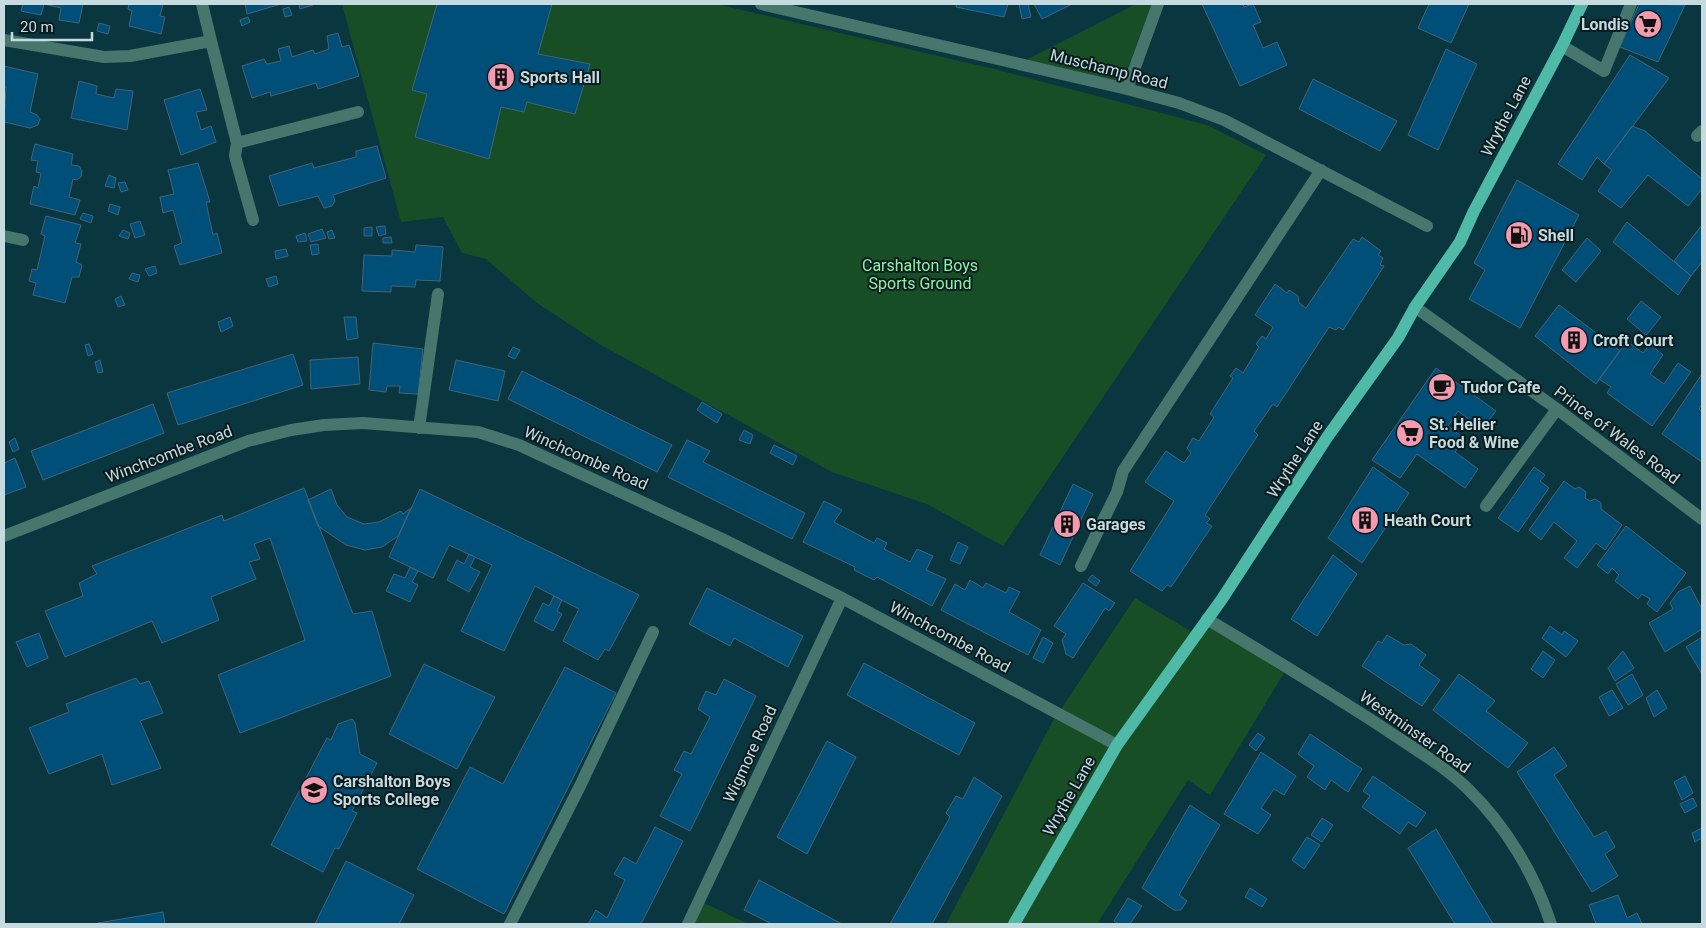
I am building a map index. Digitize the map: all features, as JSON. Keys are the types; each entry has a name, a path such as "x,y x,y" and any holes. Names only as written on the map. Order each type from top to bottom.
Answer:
{"main road":[{"name":"Wrythe Lane","path":"1017,923 1117,745 1207,619 1328,436 1398,338 1415,308 1460,242 1474,210 1562,46 1582,4"}],"street":[{"path":"202,4 237,143 235,156 253,220"},
{"name":"Muschamp Road","path":"761,4 1127,89 1179,103 1224,120 1427,226"},
{"path":"1127,89 1158,4"},
{"path":"1562,46 1604,71 1631,4"},
{"path":"4,40 104,58 130,56 211,41"},
{"path":"237,143 358,112"},
{"path":"1081,566 1117,492 1123,471 1321,170"},
{"path":"4,237 23,240"},
{"path":"419,428 438,294"},
{"name":"Prince of Wales Road","path":"1415,308 1556,409 1702,519"},
{"path":"1486,506 1556,409"},
{"name":"Winchcombe Road","path":"4,536 248,441 324,425 363,423 478,432 519,445 636,498 842,598 1117,745"},
{"name":"Wigmore Road","path":"688,924 842,598"},
{"name":"Westminster Road","path":"1207,619 1358,711 1419,752 1468,789 1499,824 1524,862 1551,924"},
{"path":"510,924 580,786 653,632"}],"green space":[{"name":"Carshalton Boys Sports Ground","path":"342,4 716,4 998,70 1207,125 1266,155 1003,546 927,504 832,472 601,345 537,303 486,259 462,253 443,217 401,222"},
{"path":"1136,4 1152,4 1122,82 1026,60"},
{"path":"1135,598 1192,632 1116,742 1059,712"},
{"path":"1209,625 1284,673 1210,795 1188,780 1097,924 1016,924 1120,751"},
{"path":"1057,713 1115,746 1012,924 946,924"},
{"path":"702,902 748,924 693,924"}],"building":[{"path":"23,4 44,4 41,15 21,11"},
{"path":"44,4 83,4 79,23 59,20 61,8"},
{"path":"129,4 163,4 160,16 165,17 161,34 129,26 132,11 128,9"},
{"path":"245,4 281,4 247,14"},
{"path":"312,4 300,9 299,5"},
{"name":"Sports Hall","path":"437,4 552,4 538,54 590,64 575,114 527,102 524,112 501,107 489,159 415,137 427,94 412,90"},
{"path":"957,4 1008,4 1004,17 956,7"},
{"path":"1019,4 1028,4 1031,17 1022,19"},
{"path":"1034,4 1072,4 1042,19"},
{"path":"1202,4 1243,4 1244,7 1253,4 1261,22 1253,25 1263,48 1277,42 1287,65 1240,86"},
{"path":"1429,4 1469,4 1451,43 1418,28"},
{"path":"1639,4 1685,5 1658,62 1620,47"},
{"path":"289,7 292,15 285,17 283,9"},
{"path":"248,17 250,22 242,26 240,20"},
{"path":"99,23 110,26 108,34 97,31"},
{"path":"338,33 342,47 349,45 359,76 318,89 316,83 271,96 270,92 252,98 242,66 264,59 267,64 281,61 278,49 289,46 292,57 313,50 315,54 329,49 327,36"},
{"path":"1446,49 1477,64 1438,150 1408,135"},
{"path":"1630,55 1669,78 1604,164 1597,157 1582,180 1558,164"},
{"path":"4,66 38,74 30,112 37,115 40,119 38,125 30,128 4,122 6,87 4,86"},
{"path":"1313,79 1397,121 1380,151 1299,109"},
{"path":"79,81 97,86 96,94 114,98 116,89 133,91 127,130 71,118"},
{"path":"200,89 207,110 196,112 201,130 211,126 216,142 181,155 164,100"},
{"path":"1632,126 1645,131 1702,179 1702,189 1688,206 1648,175 1621,208 1598,191 1612,170 1604,164"},
{"path":"35,144 73,154 71,165 79,166 82,171 81,177 76,180 73,179 69,197 80,200 75,215 30,204 34,186 38,188 41,173 36,172 38,161 31,160"},
{"path":"377,146 386,178 333,195 335,201 332,206 324,208 318,196 279,206 269,176 312,163 314,168 356,157 356,151"},
{"path":"198,163 210,202 206,202 213,235 217,233 222,253 180,265 174,246 182,243 173,210 163,213 160,197 174,194 168,170"},
{"path":"109,175 116,178 114,188 105,186"},
{"path":"1517,180 1579,215 1520,328 1469,299 1485,270 1474,263"},
{"path":"125,182 128,190 121,192 118,183"},
{"path":"110,204 120,207 118,215 108,211"},
{"path":"83,213 93,216 91,223 80,219"},
{"path":"46,216 81,225 75,243 81,244 76,262 82,265 79,277 72,277 65,303 33,295 36,283 29,281 32,269 37,270 45,236 41,234"},
{"path":"140,221 145,235 135,238 130,224"},
{"path":"1627,222 1691,276 1678,295 1613,242"},
{"path":"1702,225 1702,262 1691,276 1674,261"},
{"path":"385,226 386,234 379,236 376,227"},
{"path":"372,227 372,236 364,236 364,228"},
{"path":"322,229 326,238 311,242 308,234"},
{"path":"123,230 130,233 128,239 119,236"},
{"path":"332,230 335,238 329,239 327,232"},
{"path":"305,233 307,241 298,242 296,236"},
{"path":"391,237 392,243 383,243 383,238"},
{"path":"1362,237 1381,251 1378,255 1383,258 1380,265 1384,266 1343,330 1339,327 1336,330 1329,327 1277,407 1273,404 1254,431 1258,435 1205,515 1210,519 1206,523 1212,526 1171,587 1167,585 1162,591 1130,571 1174,501 1145,482 1166,451 1184,463 1191,453 1187,448 1193,438 1199,441 1214,417 1210,414 1233,378 1230,376 1236,368 1243,373 1259,347 1256,344 1262,336 1266,339 1273,327 1255,315 1275,284 1287,293 1289,290 1298,296 1299,303 1306,308 1353,239 1359,242"},
{"path":"1587,238 1601,251 1576,282 1562,270"},
{"path":"318,244 319,254 312,255 310,245"},
{"path":"416,245 443,247 440,281 416,280 415,287 391,286 391,292 362,291 364,255 392,256 392,250 415,252"},
{"path":"286,249 288,256 276,259 275,251"},
{"path":"155,266 157,273 149,276 145,269"},
{"path":"132,273 140,275 138,282 129,279"},
{"path":"276,276 278,284 269,287 266,279"},
{"path":"121,296 125,305 118,307 115,299"},
{"path":"1641,301 1661,317 1646,335 1627,319"},
{"name":"Croft Court","path":"1559,305 1620,351 1596,384 1535,336"},
{"path":"230,317 233,326 221,332 218,322"},
{"path":"344,317 356,317 358,338 347,340"},
{"path":"1627,341 1643,353 1650,344 1663,355 1650,374 1664,384 1678,363 1691,372 1652,426 1607,393 1611,387 1599,379"},
{"path":"373,343 423,349 418,394 399,393 400,386 387,386 386,392 369,390"},
{"path":"89,344 93,354 88,356 85,345"},
{"path":"513,347 520,350 515,359 508,356"},
{"path":"293,354 303,385 178,425 167,393"},
{"path":"358,357 360,384 311,389 310,360"},
{"path":"100,360 103,372 98,373 95,362"},
{"path":"456,360 505,371 498,401 449,390"},
{"path":"1436,368 1496,411 1482,430 1458,411 1448,426 1465,439 1455,452 1478,469 1465,488 1417,454 1400,478 1372,460"},
{"path":"522,371 672,445 657,472 508,399"},
{"path":"1702,374 1702,404 1699,409 1702,412 1702,462 1662,434"},
{"path":"702,402 722,414 717,423 697,410"},
{"path":"153,404 164,433 43,480 31,451"},
{"path":"744,430 753,435 750,444 739,440"},
{"path":"15,438 19,449 13,452 9,442"},
{"path":"687,440 710,451 703,462 805,513 792,539 668,477"},
{"path":"774,445 797,456 793,465 770,453"},
{"path":"15,458 26,487 4,495 4,463"},
{"name":"Heath Court","path":"1373,467 1409,493 1362,563 1328,538"},
{"path":"1534,467 1545,475 1540,481 1549,488 1518,532 1498,518"},
{"path":"1564,481 1575,489 1579,487 1586,492 1585,498 1590,501 1595,499 1601,503 1601,509 1622,525 1605,550 1596,543 1577,568 1564,558 1577,541 1554,522 1541,540 1529,530"},
{"name":"Garages","path":"1073,484 1093,494 1060,565 1040,555"},
{"path":"304,488 353,614 372,611 391,676 240,733 218,675 305,640 270,538 254,544 260,559 249,562 256,579 211,597 219,620 162,643 152,621 65,657 45,611 83,596 79,583 97,574 92,566 222,515 224,521"},
{"path":"331,489 337,505 347,517 364,524 379,522 401,511 403,514 411,508 398,536 382,547 365,550 346,545 318,526 308,500"},
{"path":"420,489 639,595 609,651 605,649 598,660 563,641 579,609 535,586 504,651 461,631 492,565 449,545 433,578 389,557"},
{"path":"824,501 842,510 834,522 874,543 877,538 887,543 884,549 910,562 917,549 933,556 926,570 946,579 932,606 877,577 874,580 854,570 855,567 803,542"},
{"path":"1626,526 1686,573 1657,612 1647,604 1650,599 1642,594 1638,599 1615,581 1619,575 1612,568 1608,574 1597,565"},
{"path":"958,542 968,547 960,564 950,560"},
{"path":"469,554 475,557 470,567 480,572 469,592 447,580 457,560 464,564"},
{"path":"1333,555 1357,574 1317,636 1291,619"},
{"path":"410,567 418,571 412,582 418,585 410,602 386,591 394,574 405,578"},
{"path":"1092,575 1100,581 1096,586 1088,580"},
{"path":"970,580 983,588 986,583 1006,593 1009,587 1020,592 1009,612 1041,630 1028,655 941,610 955,584 965,590"},
{"path":"1083,583 1115,603 1109,611 1105,608 1073,658 1066,654 1062,640 1066,634 1054,626"},
{"path":"1690,586 1702,609 1702,629 1665,652 1649,623 1673,609 1670,603 1678,592"},
{"path":"707,588 803,636 788,667 734,638 730,646 689,624"},
{"path":"554,596 562,600 557,611 562,614 553,631 534,621 543,603 549,606"},
{"path":"1550,626 1562,635 1564,631 1578,641 1566,657 1542,638"},
{"path":"39,633 48,658 27,667 16,642"},
{"path":"1387,635 1404,645 1411,644 1426,655 1419,665 1440,680 1422,706 1362,666 1378,641 1382,643"},
{"path":"1043,637 1053,643 1043,663 1033,658"},
{"path":"1702,637 1702,674 1686,647"},
{"path":"1543,651 1555,660 1543,678 1531,669"},
{"path":"1623,651 1634,668 1615,681 1608,668"},
{"path":"864,663 975,723 959,755 847,695"},
{"path":"424,664 495,697 457,769 389,734"},
{"path":"565,667 616,693 504,914 417,869 470,767 503,784"},
{"path":"1459,674 1495,701 1486,711 1528,743 1508,768 1433,710"},
{"path":"1632,674 1643,695 1628,705 1616,684"},
{"path":"136,678 140,684 149,681 163,713 140,721 161,768 112,785 102,754 49,774 29,728 69,712 66,704"},
{"path":"724,679 756,696 690,831 660,816 682,774 674,770 684,751 691,754 710,717 698,709 706,691 716,695"},
{"path":"1612,690 1623,708 1609,716 1599,697"},
{"path":"1657,690 1667,708 1654,717 1646,698"},
{"path":"352,719 355,723 360,754 377,763 352,811 357,813 339,849 335,848 323,872 271,845 327,738 331,740 338,724"},
{"path":"1258,733 1265,738 1256,751 1249,745"},
{"path":"1310,734 1362,769 1348,792 1331,780 1325,790 1307,777 1314,766 1298,754"},
{"path":"827,741 856,757 807,854 777,837"},
{"path":"1554,747 1567,766 1554,775 1594,837 1606,831 1615,847 1605,854 1618,876 1592,892 1517,772"},
{"path":"1261,752 1296,776 1284,795 1274,789 1261,808 1271,815 1258,834 1224,814"},
{"path":"1373,776 1426,813 1416,827 1408,822 1400,834 1362,807 1370,796 1363,791"},
{"path":"1685,776 1693,793 1682,800 1674,782"},
{"path":"974,777 1002,796 932,924 890,924 950,817 946,813 956,796 963,799"},
{"path":"1693,798 1697,806 1685,813 1680,804"},
{"path":"1190,805 1220,825 1179,895 1187,901 1181,910 1174,910 1142,888"},
{"path":"1322,818 1333,825 1322,842 1311,835"},
{"path":"655,827 683,841 641,924 588,924 596,910 607,918 625,880 614,874 624,857 636,864"},
{"path":"1702,828 1702,838 1695,842 1692,833"},
{"path":"1436,829 1493,924 1455,924 1408,848"},
{"path":"1307,837 1320,845 1304,869 1292,860"},
{"path":"346,861 414,895 399,924 315,924"},
{"path":"759,880 842,924 772,924 744,910"},
{"path":"1250,888 1267,899 1262,907 1245,897"},
{"path":"1618,895 1627,918 1637,913 1642,924 1596,924 1589,905"},
{"path":"1128,898 1142,906 1130,924 1119,924 1114,921"},
{"path":"163,912 165,924 98,923"}],"place":[{"name":"Londis","path":"1648,24"},
{"name":"Sports Hall","path":"501,77"},
{"name":"Shell","path":"1519,235"},
{"name":"Croft Court","path":"1574,340"},
{"name":"Tudor Cafe","path":"1442,387"},
{"name":"St. Helier Food & Wine","path":"1410,433"},
{"name":"Heath Court","path":"1365,520"},
{"name":"Garages","path":"1067,524"},
{"name":"Carshalton Boys Sports College","path":"314,790"}]}
